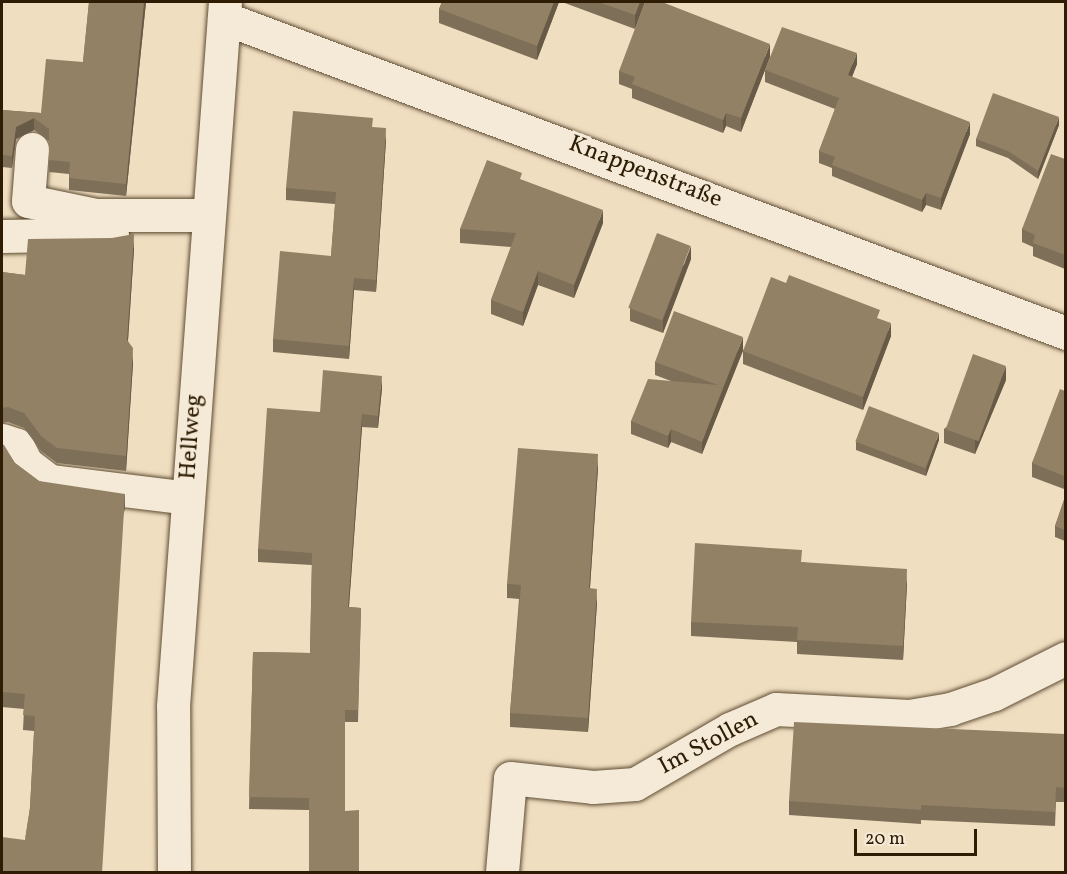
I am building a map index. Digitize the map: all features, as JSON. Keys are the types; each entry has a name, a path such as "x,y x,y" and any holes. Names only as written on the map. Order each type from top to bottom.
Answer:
{"street":[{"name":"Hellweg","path":"174,873 173,706 224,10"},
{"name":"Knappenstraße","path":"224,10 1065,333"},
{"path":"32,149 28,201 96,215 208,226"},
{"path":"2,236 208,226"},
{"path":"2,440 17,445 26,463 51,481 188,498"},
{"name":"Im Stollen","path":"502,873 510,778 593,787 634,784 730,729 776,709 909,716 950,709 994,694 1065,657"}],"building":[{"path":"89,2 144,2 126,184 69,178 70,162 49,160 49,129 34,118 16,127 12,156 2,155 2,110 41,113 46,59 83,62"},
{"path":"442,2 554,2 537,46 439,9"},
{"path":"598,2 640,2 635,15"},
{"path":"645,2 662,2 770,44 741,118 726,113 723,120 632,84 635,77 619,71"},
{"path":"782,27 857,53 848,75 970,122 941,198 926,193 922,200 832,165 835,157 819,151 839,98 765,70"},
{"path":"993,93 1059,117 1038,171 1008,151 976,139"},
{"path":"293,111 373,118 372,127 386,128 376,280 354,278 349,346 273,339 280,251 331,256 336,192 286,188"},
{"path":"1051,154 1065,159 1065,255 1033,243 1035,235 1022,229"},
{"path":"487,160 522,173 520,179 603,210 574,285 538,271 523,312 491,300 516,233 460,229"},
{"path":"657,233 691,246 662,321 628,308"},
{"path":"134,234 127,340 133,348 126,456 57,448 41,436 24,413 8,407 2,408 2,272 25,275 28,239 112,238"},
{"path":"789,275 880,310 877,318 891,323 863,397 743,351 771,277 786,283"},
{"path":"674,311 743,337 702,442 671,429 668,436 631,421 648,379 718,385 655,362"},
{"path":"973,354 1006,366 979,441 946,429"},
{"path":"323,370 382,376 378,416 362,414 348,607 361,608 358,710 345,710 345,811 359,810 359,873 309,873 309,798 249,797 253,652 310,653 312,553 258,549 267,408 320,412"},
{"path":"1060,389 1065,391 1064,476 1032,463"},
{"path":"869,406 939,433 925,468 855,441"},
{"path":"2,444 15,463 39,481 125,494 102,873 2,873 2,837 25,840 30,808 35,716 23,715 25,694 2,692"},
{"path":"518,448 598,454 589,588 597,589 588,718 510,713 521,585 507,584"},
{"path":"1065,497 1065,530 1055,526"},
{"path":"695,543 802,550 801,562 907,569 903,646 797,640 798,627 691,622"},
{"path":"794,722 1065,734 1065,788 1056,787 1055,812 921,805 921,810 789,801"}]}
